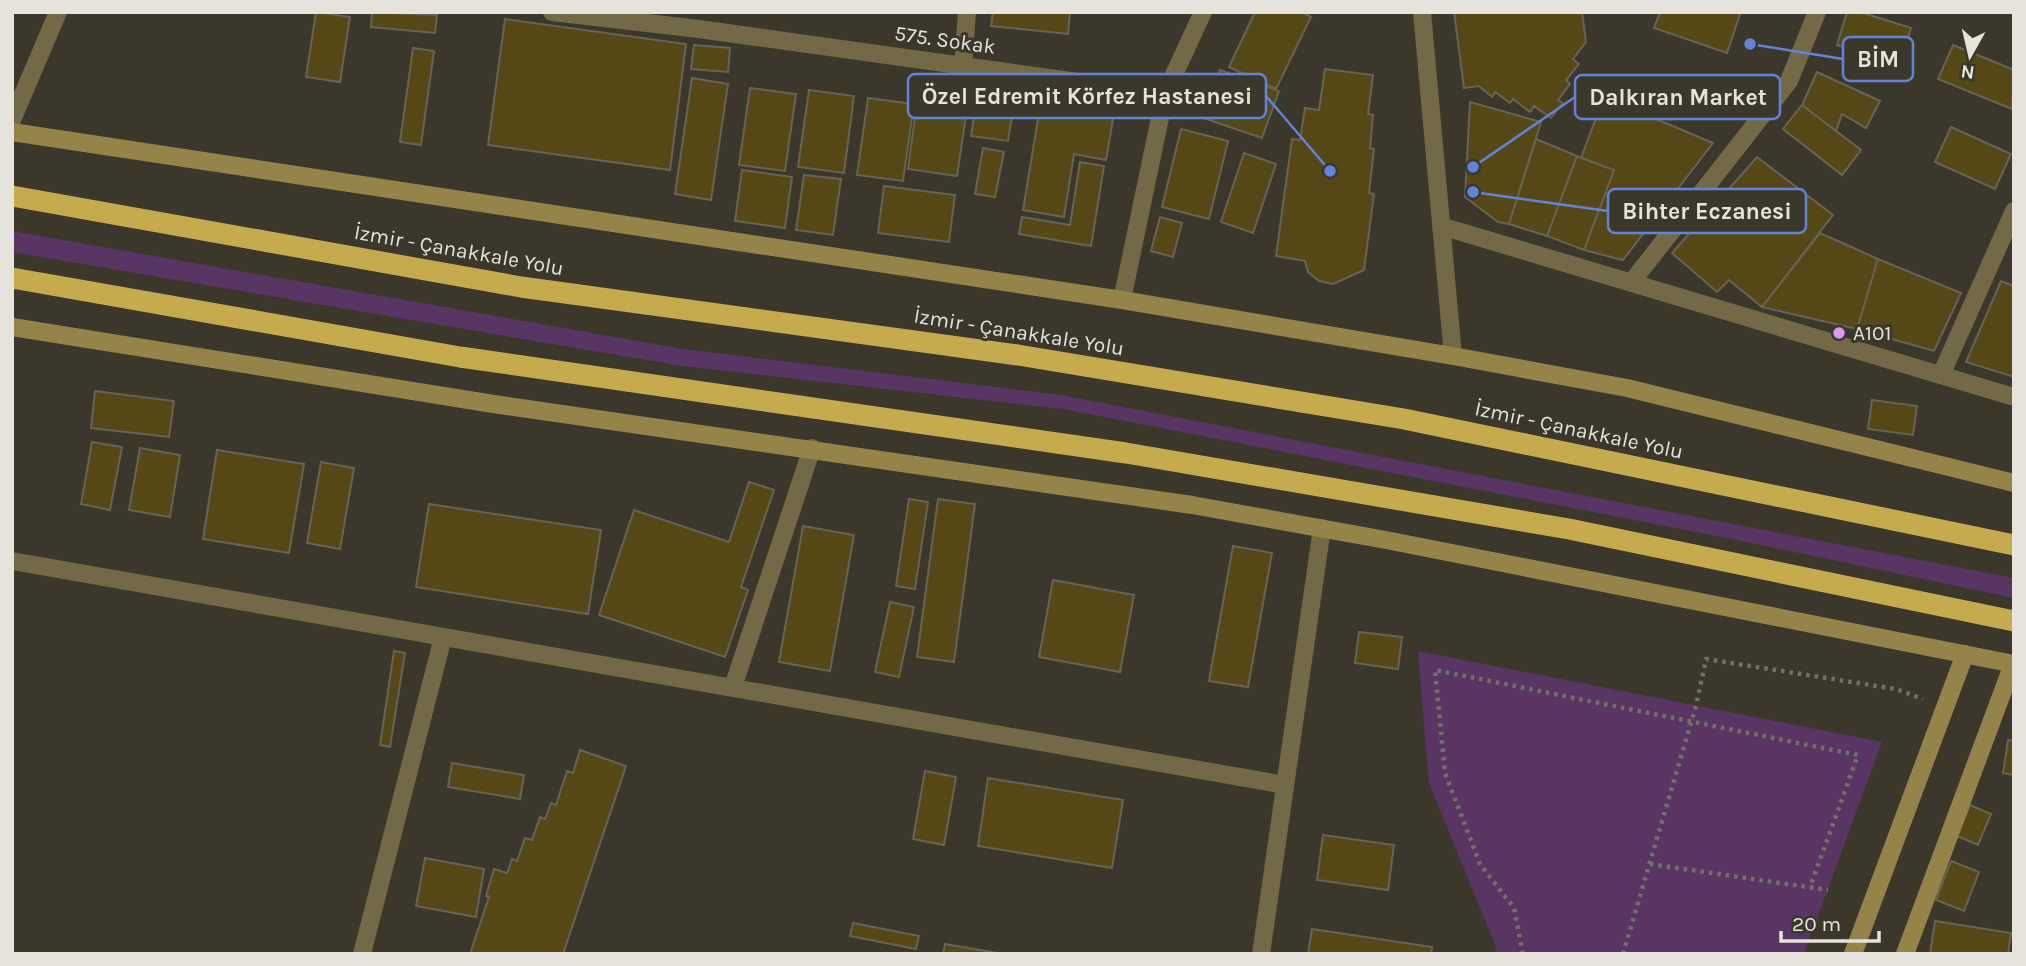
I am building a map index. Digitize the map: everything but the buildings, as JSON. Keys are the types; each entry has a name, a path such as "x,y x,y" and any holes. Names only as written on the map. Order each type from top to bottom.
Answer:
{"highway":[{"name":"İzmir - Çanakkale Yolu","path":"12,196 521,287 1018,355 1404,419 2014,545"},
{"path":"12,278 460,357 1139,455 1569,529 2014,621"}],"main road":[{"path":"12,132 1122,300 1453,356 1627,388 2014,483"},
{"path":"12,327 500,405 1023,478 1322,528 2014,664 1905,954"},
{"path":"1853,954 1965,654"}],"street":[{"path":"12,120 58,12"},
{"name":"575. Sokak","path":"552,12 699,20 963,66 1165,94"},
{"path":"963,66 967,12"},
{"path":"1122,300 1165,94 1203,12"},
{"path":"1422,12 1453,356"},
{"path":"1631,283 1789,81 1817,12"},
{"path":"1941,375 2014,211"},
{"path":"1441,226 2014,397"},
{"path":"733,687 812,449"},
{"path":"1261,954 1322,528"},
{"path":"12,561 1285,785"},
{"path":"362,954 443,637"}],"path":[{"path":"1623,954 1706,659 1896,689"},
{"path":"1524,954 1514,908 1480,864 1445,773 1435,670 1858,755 1810,887"},
{"path":"1650,864 1828,890"}],"shaded area":[{"path":"12,231 683,349 1061,395 2014,578 2014,598 1732,539 1063,409 682,366 12,252"},
{"path":"1418,651 1882,742 1804,954 1494,954 1496,947 1429,783"}],"place":[{"name":"BİM","path":"1750,44"},
{"name":"Dalkıran Market","path":"1473,167"},
{"name":"Özel Edremit Körfez Hastanesi","path":"1330,171"},
{"name":"Bihter Eczanesi","path":"1473,192"},
{"name":"A101","path":"1839,333"}]}
